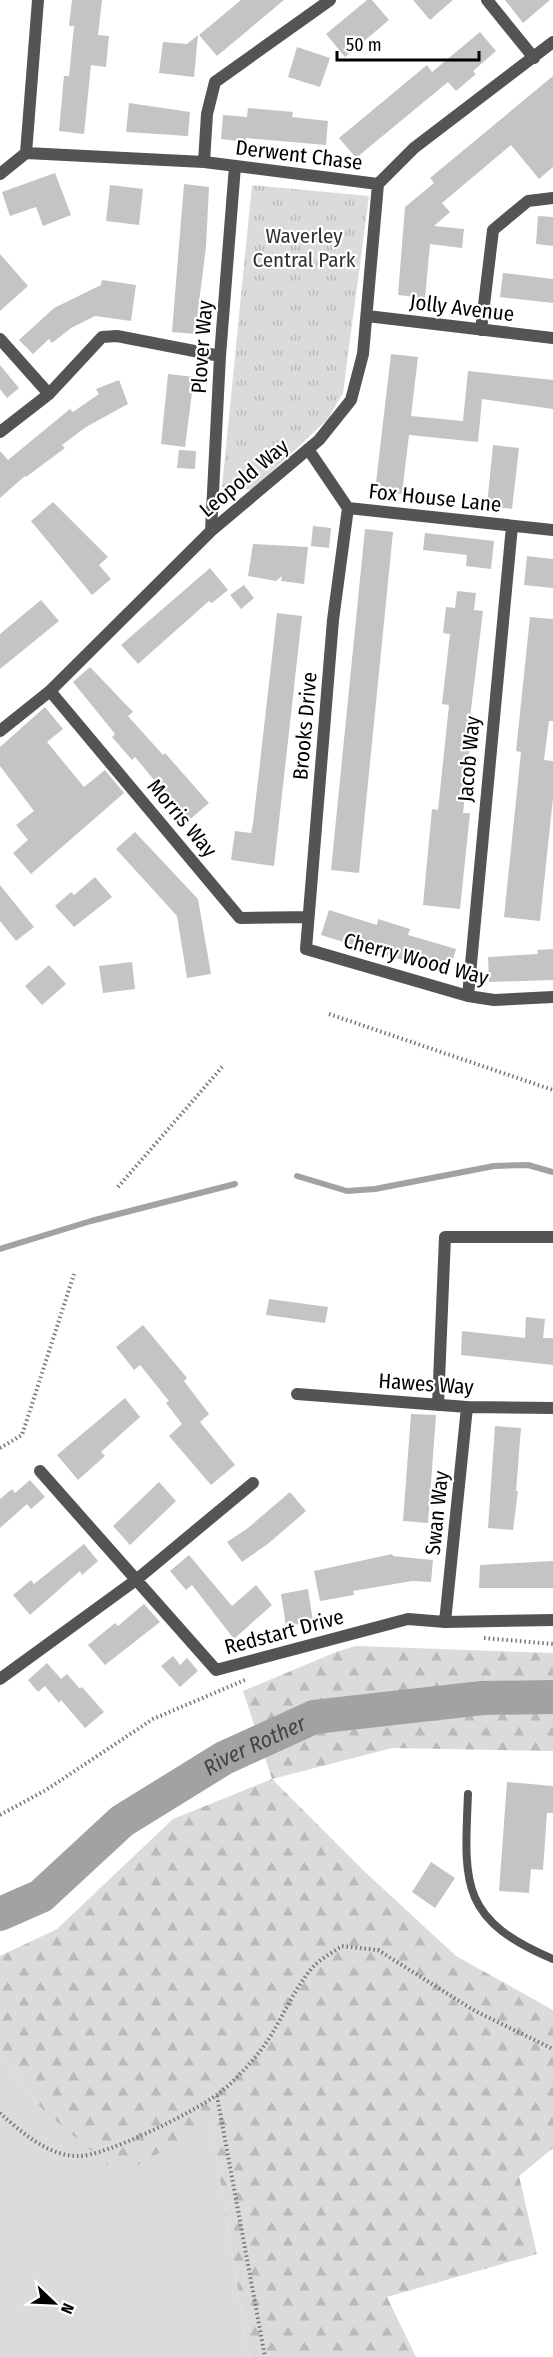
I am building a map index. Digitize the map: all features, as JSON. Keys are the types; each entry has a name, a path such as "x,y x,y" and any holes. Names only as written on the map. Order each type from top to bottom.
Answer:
{"street":[{"path":"0,174 26,153 38,0"},
{"path":"204,162 207,114 215,82 330,0"},
{"path":"487,0 534,58"},
{"name":"Derwent Chase","path":"26,153 204,162 378,184 414,148 553,42"},
{"name":"Plover Way","path":"211,531 220,356 235,166"},
{"name":"Leopold Way","path":"0,731 50,691 211,531 308,449 351,400 363,354 378,184"},
{"path":"481,330 493,230 528,201 553,198"},
{"name":"Jolly Avenue","path":"367,316 553,338"},
{"path":"0,432 49,394 102,337 117,336 220,356"},
{"path":"0,339 49,394"},
{"name":"Fox House Lane","path":"308,449 348,508 553,530"},
{"name":"Brooks Drive","path":"306,949 333,620 348,508"},
{"name":"Jacob Way","path":"468,996 512,526"},
{"name":"Morris Way","path":"50,691 240,918 308,916"},
{"name":"Cherry Wood Way","path":"306,949 468,996 494,1000 553,997"},
{"path":"438,1405 445,1237 553,1237"},
{"name":"Hawes Way","path":"297,1394 467,1407 553,1408"},
{"name":"Swan Way","path":"445,1622 467,1407"},
{"name":"Redstart Drive","path":"40,1472 216,1670 408,1619 445,1622 553,1620"},
{"path":"0,1679 136,1580 253,1483"}],"lane":[{"path":"468,1794 465,1861 474,1898 487,1916 502,1930 528,1948 553,1959"}],"path":[{"path":"328,1014 553,1090"},
{"path":"118,1186 223,1066"},
{"path":"0,1448 22,1434 74,1274"},
{"path":"0,1815 46,1790 153,1719 247,1679"},
{"path":"0,2113 41,2145 61,2154 96,2155 134,2138 217,2096 258,2054 314,1966 342,1946 378,1950 475,2011 553,2049"},
{"path":"217,2096 265,2357"}],"green space":[{"name":"Waverley Central Park","path":"252,185 369,196 343,393 328,419 252,490 222,487"},
{"path":"356,1646 553,1653 553,1751 392,1748 272,1779 243,1691 336,1652"},
{"path":"272,1779 364,1871 456,1956 553,2010 553,2148 519,2176 537,2254 387,2297 416,2357 249,2357 211,2124 120,2175 42,2109 0,2055 0,1956 57,1929 173,1819"},
{"path":"0,2055 42,2109 211,2123 249,2357 0,2357"}],"building":[{"path":"72,0 102,0 98,35 109,36 106,67 91,65 84,134 59,131 64,76 69,76 74,26 69,26"},
{"path":"241,0 284,0 217,56 199,35"},
{"path":"367,0 372,0 389,20 345,57 326,34"},
{"path":"413,0 453,0 430,20"},
{"path":"505,0 550,0 523,23"},
{"path":"480,32 496,51 473,71 476,74 456,91 448,82 356,158 339,138 427,65 432,72"},
{"path":"198,35 194,77 159,73 163,42 187,44"},
{"path":"297,47 330,58 320,87 288,77"},
{"path":"553,76 553,167 539,179 511,145 442,203 450,212 434,226 464,229 462,248 430,244 425,298 398,295 405,207 434,183 430,178"},
{"path":"129,103 190,112 188,136 126,132"},
{"path":"248,108 293,112 292,117 328,121 326,145 246,138 246,142 221,139 223,115 247,117"},
{"path":"55,173 71,215 43,226 36,207 10,216 2,192"},
{"path":"184,184 209,187 206,247 195,334 172,332"},
{"path":"110,185 143,189 139,225 106,221"},
{"path":"538,216 553,217 553,246 536,244"},
{"path":"0,254 28,286 0,311"},
{"path":"503,273 553,279 553,303 500,297"},
{"path":"102,280 136,285 131,321 95,316 71,328 52,343 49,339 33,354 19,340 54,308 101,285"},
{"path":"391,354 418,357 411,416 463,421 468,371 553,380 553,409 482,399 478,442 409,435 402,494 375,491"},
{"path":"0,365 19,388 7,398 0,389"},
{"path":"168,374 194,377 185,447 161,444"},
{"path":"119,380 128,404 86,427 62,445 65,448 25,476 0,498 0,451 8,460 70,409 73,412 99,394 96,389"},
{"path":"493,445 519,448 512,509 487,506"},
{"path":"179,450 196,451 195,469 177,468"},
{"path":"53,502 108,557 99,565 111,579 92,595 31,521"},
{"path":"313,526 331,528 329,548 311,546"},
{"path":"365,529 393,532 359,873 331,870"},
{"path":"425,533 494,541 491,569 466,566 467,555 423,550"},
{"path":"253,544 308,547 304,584 281,581 282,576 276,581 248,576"},
{"path":"527,556 553,559 553,588 524,585"},
{"path":"210,568 228,590 212,603 209,601 138,664 121,645"},
{"path":"244,585 254,598 241,609 230,595"},
{"path":"457,591 476,593 474,610 483,611 470,718 473,718 463,813 470,813 460,909 423,905 432,809 438,810 449,705 442,704 450,634 443,633 446,607 455,608"},
{"path":"41,600 59,621 0,669 0,634"},
{"path":"277,613 302,616 274,866 231,860 235,831 251,833 253,824"},
{"path":"530,617 553,619 553,721 549,721 544,760 553,761 553,798 540,921 504,917 521,752 516,751"},
{"path":"90,667 133,712 128,716 163,755 165,753 209,803 188,821 135,757 132,760 112,737 115,734 73,682"},
{"path":"45,707 63,729 47,742 84,787 105,770 124,793 31,874 13,853 28,840 16,825 34,811 0,766 0,747"},
{"path":"135,832 198,899 211,974 187,978 177,916 116,849"},
{"path":"95,877 112,897 74,927 55,906 71,892 74,895"},
{"path":"0,885 34,927 16,941 0,921"},
{"path":"329,910 377,925 378,919 410,929 408,935 456,949 448,974 321,935"},
{"path":"553,949 553,980 489,982 488,957 538,954 537,950"},
{"path":"132,962 135,989 103,993 99,966"},
{"path":"49,965 66,984 42,1005 25,986"},
{"path":"269,1299 328,1307 325,1323 266,1315"},
{"path":"526,1317 545,1319 543,1338 553,1338 553,1365 461,1355 462,1331 525,1338"},
{"path":"143,1325 187,1378 184,1381 209,1414 200,1422 235,1465 211,1485 169,1436 182,1424 166,1403 169,1401 140,1365 134,1370 116,1347"},
{"path":"125,1398 140,1417 101,1452 105,1456 78,1480 57,1455"},
{"path":"411,1414 436,1415 428,1523 403,1521"},
{"path":"495,1426 521,1428 516,1491 518,1491 513,1530 488,1528"},
{"path":"30,1480 45,1497 31,1509 27,1504 0,1528 0,1499 12,1489 15,1493"},
{"path":"159,1482 176,1501 130,1545 113,1526"},
{"path":"290,1492 306,1511 269,1543 242,1562 227,1542 248,1528"},
{"path":"84,1544 98,1561 82,1575 80,1571 30,1615 13,1595 31,1580 34,1584"},
{"path":"392,1554 393,1556 433,1560 431,1582 412,1581 353,1591 354,1595 320,1601 314,1571"},
{"path":"189,1555 232,1606 256,1585 272,1605 234,1639 192,1585 186,1590 170,1571"},
{"path":"553,1561 553,1588 479,1588 480,1565"},
{"path":"308,1589 313,1622 286,1626 281,1594"},
{"path":"144,1604 160,1622 105,1665 88,1645 115,1623 118,1626"},
{"path":"173,1656 180,1665 187,1658 198,1671 180,1687 161,1666"},
{"path":"47,1663 61,1679 67,1674 104,1712 85,1728 61,1700 59,1703 45,1686 38,1692 28,1680"},
{"path":"507,1782 553,1786 553,1813 547,1813 543,1870 531,1869 529,1893 499,1891"},
{"path":"431,1862 455,1878 435,1908 412,1892"}],"waterway":[{"path":"297,1176 347,1191 375,1189 494,1166 528,1165 553,1172"},
{"path":"0,1249 91,1221 235,1184"},
{"name":"River Rother","path":"0,1914 41,1896 122,1821 224,1758 314,1717 482,1698 553,1697"}]}
